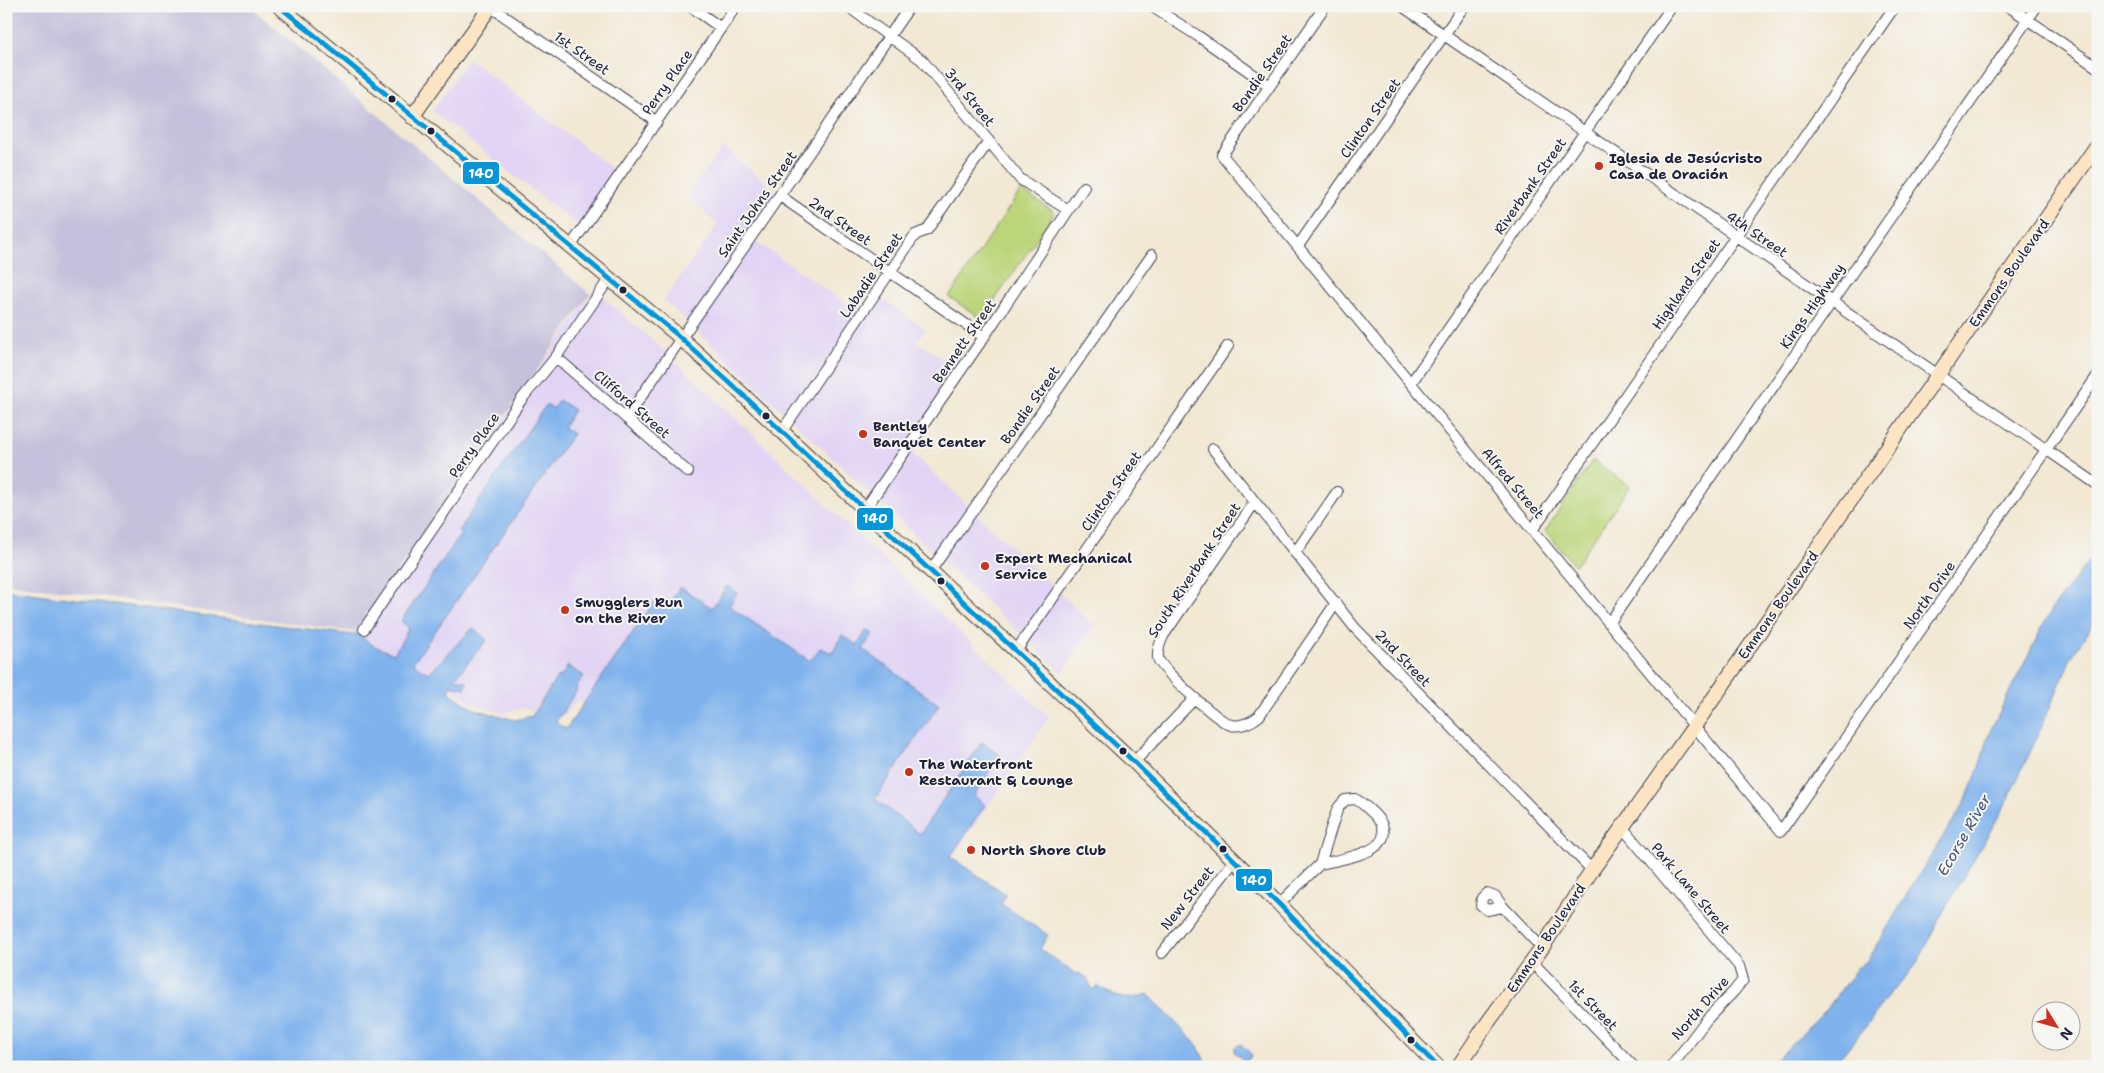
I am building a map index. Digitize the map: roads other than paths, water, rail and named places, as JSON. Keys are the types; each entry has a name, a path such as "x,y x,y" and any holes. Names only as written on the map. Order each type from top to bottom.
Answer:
{"main road":[{"path":"279,6 681,339 782,431 1134,762 1280,904 1438,1067"},
{"path":"412,118 491,7"},
{"name":"Emmons Boulevard","path":"1458,1067 1542,948 1592,870 1695,725 2098,144"}],"street":[{"path":"690,6 721,28"},
{"name":"Perry Place","path":"570,247 736,6"},
{"name":"3rd Street","path":"847,6 922,60 1020,179 1068,210"},
{"name":"Saint Johns Street","path":"627,417 910,6"},
{"path":"1151,6 1270,86"},
{"name":"Bondie Street","path":"1222,155 1325,6"},
{"name":"4th Street","path":"1402,6 2098,484"},
{"name":"Clinton Street","path":"1298,246 1464,6"},
{"name":"Riverbank Street","path":"1411,383 1672,6"},
{"name":"Highland Street","path":"1533,529 1895,6"},
{"path":"2008,6 2098,68"},
{"name":"Kings Highway","path":"1610,622 2037,6"},
{"name":"1st Street","path":"491,7 657,122"},
{"name":"Labadie Street","path":"782,431 915,234 927,230 989,141"},
{"name":"Alfred Street","path":"1222,155 1782,831"},
{"name":"Bennett Street","path":"865,509 984,337 1084,187"},
{"name":"2nd Street","path":"780,196 984,337"},
{"name":"Bondie Street","path":"931,570 1152,255"},
{"name":"Perry Place","path":"364,629 521,400 556,357 609,279"},
{"name":"Clinton Street","path":"1016,651 1228,346"},
{"name":"Clifford Street","path":"556,357 688,472"},
{"name":"North Drive","path":"1782,831 2098,375"},
{"name":"2nd Street","path":"1213,449 1355,628 1592,870"},
{"path":"1295,553 1337,492"},
{"name":"South Riverbank Street","path":"1255,502 1160,643 1158,659 1160,664 1215,717 1228,725 1242,725 1255,719 1336,603"},
{"path":"1134,762 1196,698"},
{"path":"1280,904 1320,864 1338,808 1345,800 1359,801 1380,821 1383,837 1379,844 1362,854 1320,864"},
{"name":"Park Lane Street","path":"1622,827 1739,966"},
{"name":"New Street","path":"1162,953 1235,860"},
{"path":"1503,907 1542,948"},
{"name":"1st Street","path":"1532,962 1634,1067"},
{"name":"North Drive","path":"1671,1067 1707,1019 1743,980 1739,966"}],"water":[{"path":"559,400 574,410 563,427 573,434 413,663 429,673 473,628 487,640 455,678 467,681 465,688 450,685 450,693 474,709 515,720 532,716 558,676 561,677 568,666 584,676 556,722 566,729 654,602 665,609 680,587 712,608 727,586 737,593 729,606 810,661 820,648 832,653 842,635 857,645 867,630 873,634 863,649 939,705 875,799 920,834 982,742 1000,755 974,796 985,805 950,857 1006,894 1001,904 1048,935 1040,949 1076,974 1079,973 1087,978 1093,990 1098,986 1122,998 1133,998 1148,994 1198,1046 1207,1067 6,1067 6,590 353,635 356,633 374,646 394,654 409,628 401,621 461,534 458,531 546,405 553,409"},
{"name":"Ecorse River","path":"2098,549 2098,616 2071,658 2035,742 2004,807 1937,923 1918,961 1904,980 1890,992 1869,1023 1832,1067 1769,1067 1827,1009 1857,968 1867,962 1913,884 1965,802 1978,770 1991,729 2051,610"},
{"path":"1241,1044 1252,1055 1248,1060 1244,1060 1234,1052 1235,1047"}],"place":[{"name":"Iglesia de Jesúcristo Casa de Oración","path":"1599,166"},
{"name":"Bentley Banquet Center","path":"863,434"},
{"name":"Expert Mechanical Service","path":"985,566"},
{"name":"Smugglers Run on the River","path":"565,610"},
{"name":"The Waterfront Restaurant & Lounge","path":"909,772"},
{"name":"North Shore Club","path":"971,850"}]}
